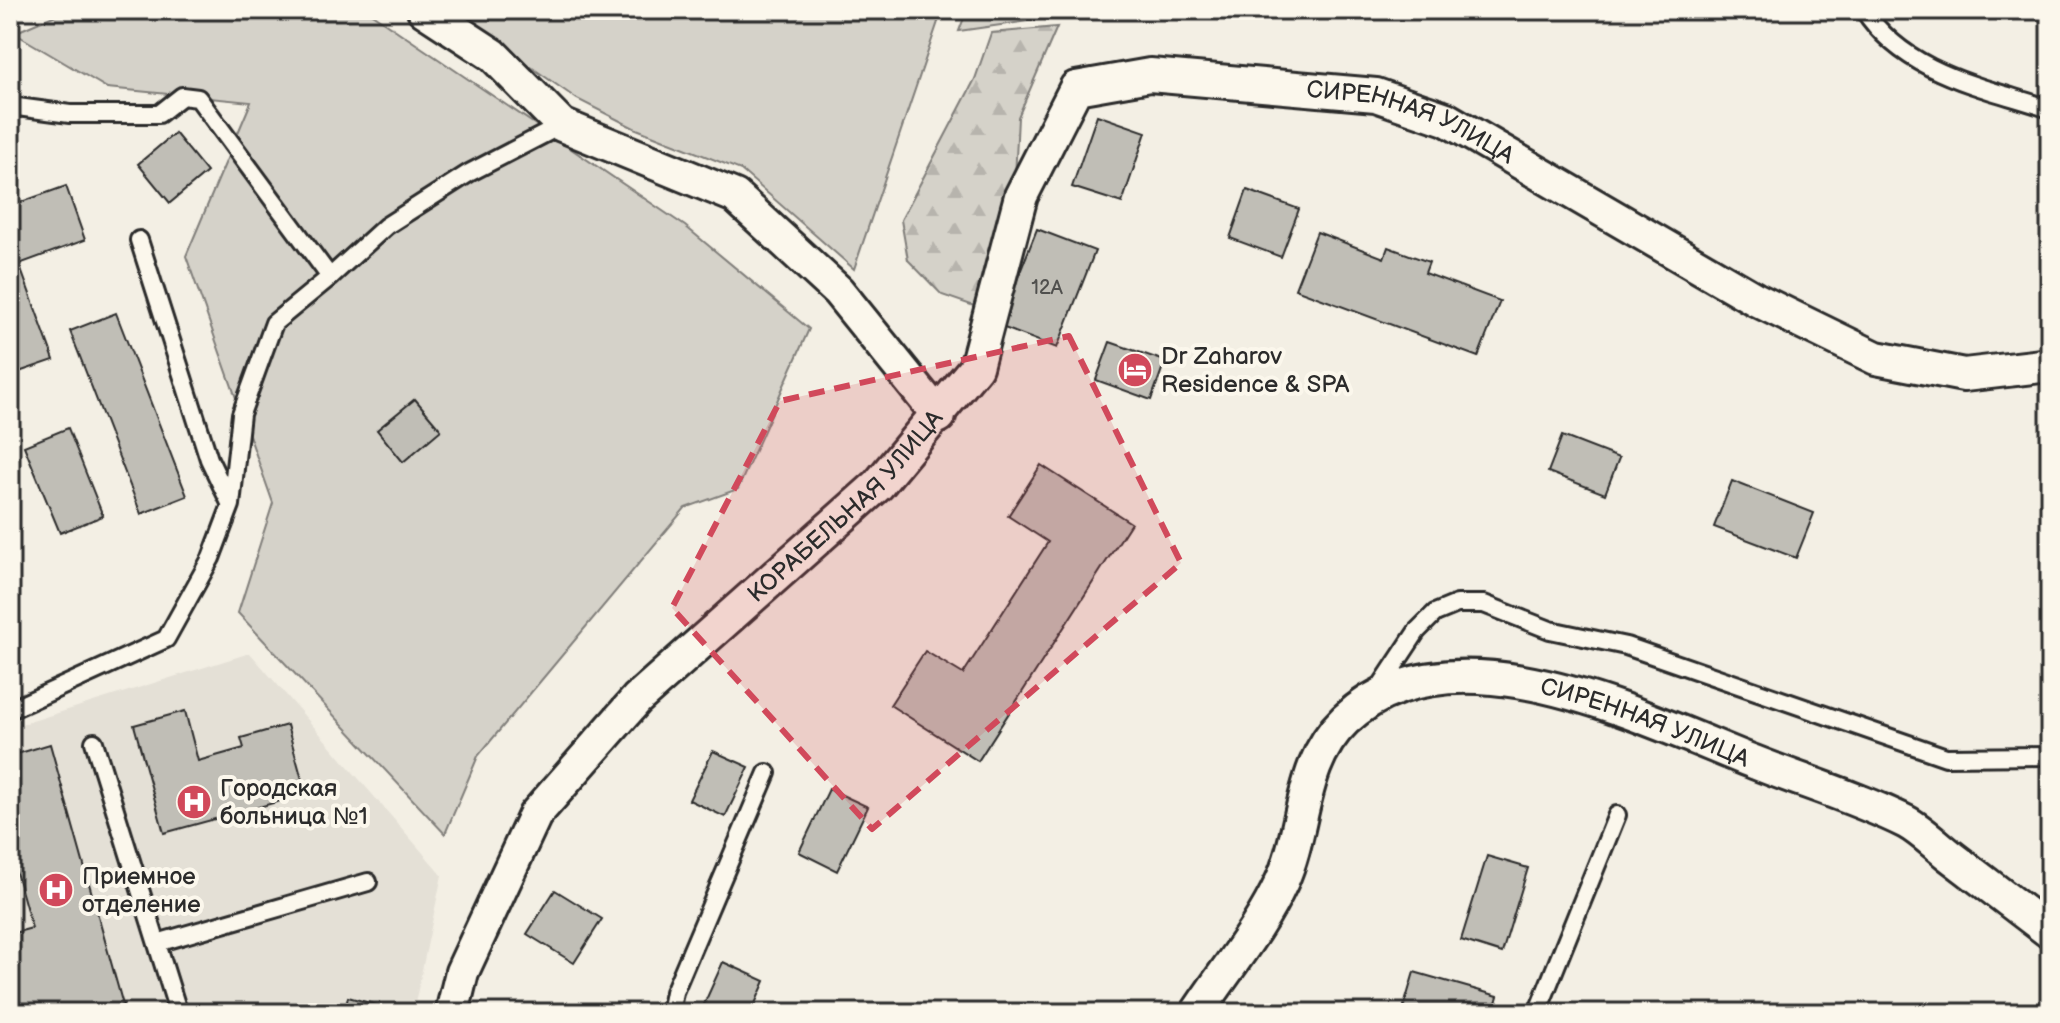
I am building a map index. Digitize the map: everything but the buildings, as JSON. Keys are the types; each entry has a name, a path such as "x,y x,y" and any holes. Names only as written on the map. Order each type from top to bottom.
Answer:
{"street":[{"name":"КОРАБЕЛЬНАЯ УЛИЦА","path":"424,10 493,55 562,125 735,196 838,291 939,416 878,485 637,699 535,815 462,972 452,1013"},
{"name":"СИРЕННАЯ УЛИЦА","path":"939,416 976,367 1021,196 1076,88 1150,75 1376,95 1446,119 1755,299 1876,358 1964,375 2050,365"},
{"name":"СИРЕННАЯ УЛИЦА","path":"1197,1013 1253,932 1283,879 1307,784 1319,757 1344,721 1372,700 1405,683 1442,677 1490,677 1601,702 1908,823 2050,932"}],"lane":[{"path":"1864,10 1873,24 1921,64 1980,91 2050,109"},
{"path":"10,106 70,114 159,114 182,96 198,98 330,277"},
{"path":"10,710 166,639 211,558 231,505 241,414 274,323 386,226 469,173 562,125"},
{"path":"139,240 209,459 231,505"},
{"path":"1964,375 2050,377"},
{"path":"1372,700 1400,653 1435,613 1457,604 1484,604 1550,630 1626,646 1946,757 2050,756"},
{"path":"94,742 177,1008 171,1013"},
{"path":"670,1013 674,992 767,773"},
{"path":"1537,1013 1617,815"},
{"path":"157,943 368,882"}],"highlighted area":[{"path":"1069,336 1181,563 872,829 672,608 780,401"}],"shaded area":[{"name":"Городская больница №1","path":"250,653 442,875 413,1013 10,1013 10,728"}],"green space":[{"path":"67,10 366,10 685,226 809,329 738,489 685,508 478,756 445,834 238,613 273,503 186,256 251,102 107,88 14,33"},
{"path":"449,10 942,10 854,269 741,170 634,128 577,99"},
{"path":"967,10 1072,10 1070,15 959,31"},
{"path":"1057,27 1018,117 1015,179 992,239 974,306 942,295 908,260 901,220 975,79 991,33"}],"place":[{"name":"Dr Zaharov Residence & SPA","path":"1135,370"},
{"name":"Городская больница №1","path":"194,802"},
{"name":"Приемное отделение","path":"56,890"}]}
